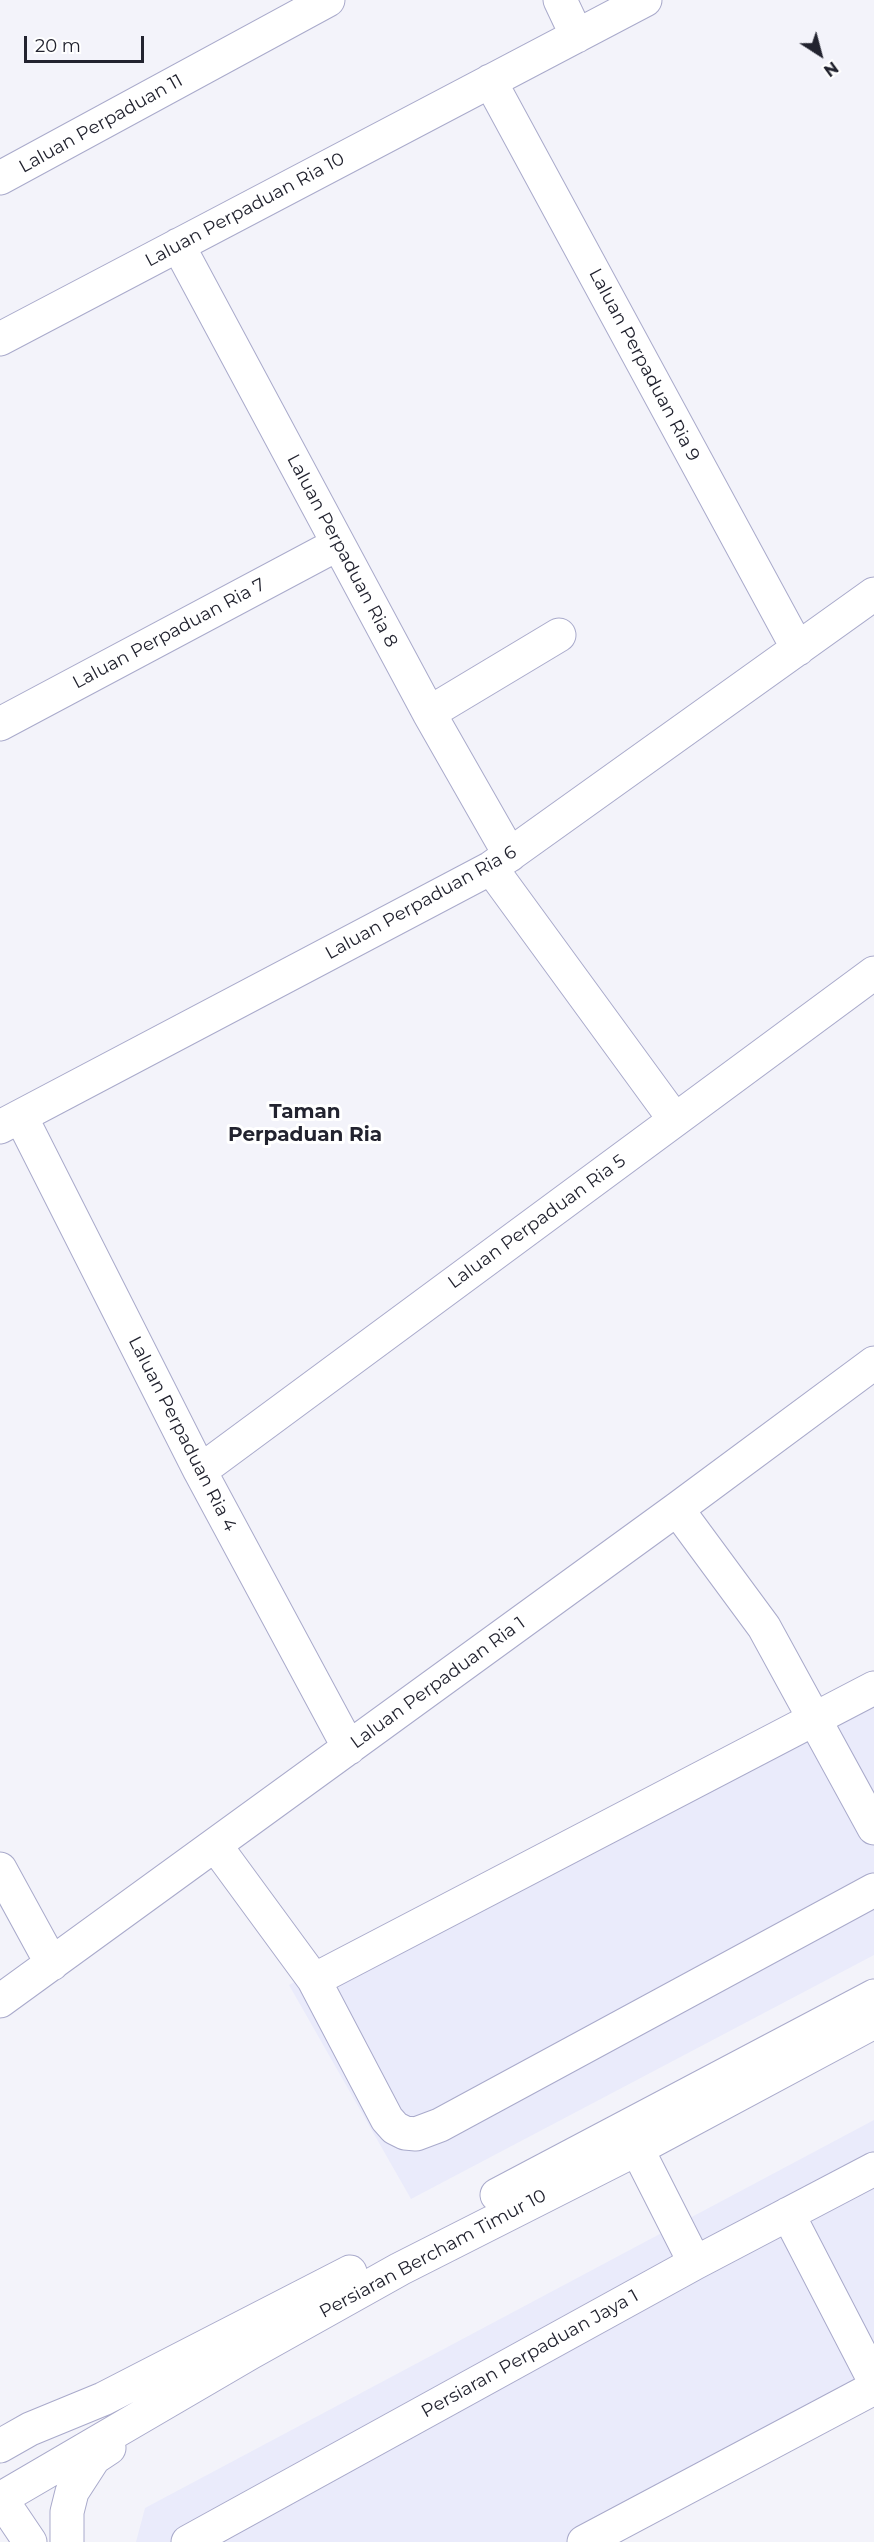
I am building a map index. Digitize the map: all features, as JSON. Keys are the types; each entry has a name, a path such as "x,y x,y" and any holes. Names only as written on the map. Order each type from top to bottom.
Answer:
{"street":[{"name":"Laluan Perpaduan 11","path":"0,178 328,0"},
{"path":"560,0 577,36"},
{"name":"Laluan Perpaduan Ria 10","path":"0,339 645,0"},
{"name":"Laluan Perpaduan Ria 9","path":"490,81 798,649"},
{"name":"Laluan Perpaduan Ria 8","path":"178,245 429,713 500,862 675,1120"},
{"name":"Laluan Perpaduan Ria 7","path":"0,724 338,544"},
{"name":"Laluan Perpaduan Ria 6","path":"11,1122 500,862 874,594"},
{"path":"429,713 558,635"},
{"name":"Laluan Perpaduan Ria 5","path":"200,1471 874,973"},
{"name":"Laluan Perpaduan Ria 4","path":"11,1122 349,1748"},
{"name":"Laluan Perpaduan Ria 1","path":"0,2001 874,1363"},
{"path":"677,1509 764,1627 874,1828"},
{"path":"314,1980 874,1688"},
{"path":"215,1845 314,1980 387,2119 394,2128 405,2133 416,2134 440,2125 874,1890"},
{"path":"0,1869 52,1964"},
{"name":"Persiaran Bercham Timur 10","path":"0,2491 400,2269 874,1996"},
{"name":"Persiaran Bercham Timur 10","path":"0,2446 30,2429 103,2399 631,2138 874,2022"},
{"path":"631,2138 695,2263"},
{"name":"Persiaran Perpaduan Jaya 1","path":"189,2542 695,2263 874,2169"},
{"path":"788,2214 874,2380"},
{"path":"67,2542 67,2512 72,2492 94,2458 250,2353"},
{"path":"584,2542 874,2388"},
{"path":"30,2542 0,2491 103,2399"}],"shaded area":[{"path":"874,1671 874,1955 411,2199 289,1985"},
{"path":"874,2120 874,2389 590,2542 136,2542 145,2508"}],"district":[{"name":"Taman Perpaduan Ria","path":"305,1124"}]}
